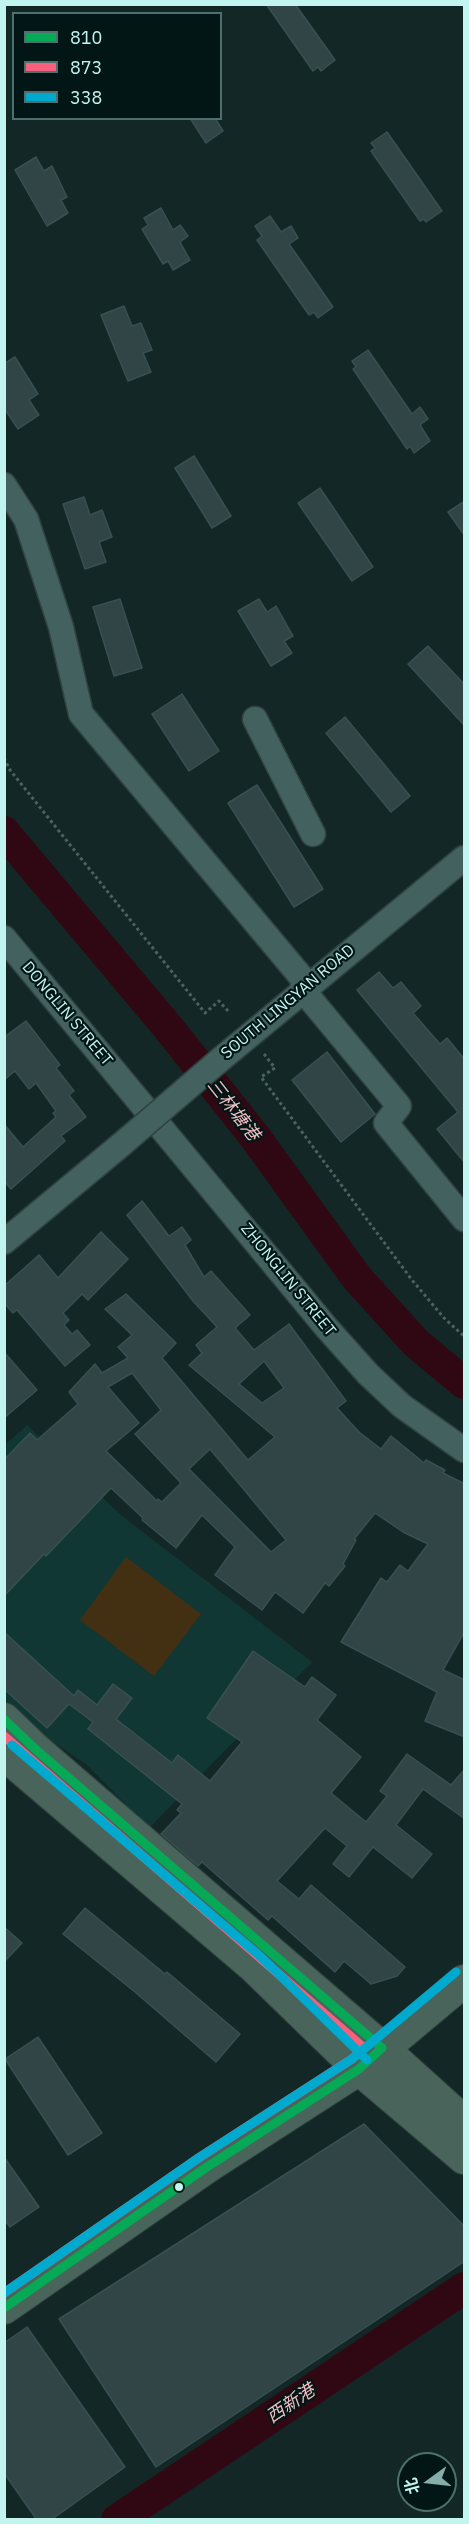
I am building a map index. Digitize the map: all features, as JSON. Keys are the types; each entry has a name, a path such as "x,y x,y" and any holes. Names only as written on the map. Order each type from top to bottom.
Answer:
{"main road":[{"path":"4,1719 34,1748 465,2122"},
{"path":"4,1754 253,1966 359,2069 465,2158"},
{"path":"4,2308 207,2167 359,2069 465,1981"}],"street":[{"path":"4,485 26,519 60,627 81,714 305,987 399,1106 386,1123 465,1219"},
{"path":"255,719 313,834"},
{"name":"SOUTH LINGYAN ROAD","path":"4,1242 305,987 465,858"},
{"name":"DONGLIN STREET","path":"4,938 131,1090"},
{"name":"ZHONGLIN STREET","path":"131,1090 326,1327 368,1374 402,1406 465,1450"}],"path":[{"path":"4,758 10,770 205,1013 219,1001 228,1011"},
{"path":"264,1054 275,1068 261,1077 412,1280 444,1318 465,1336"}],"shaded area":[{"path":"27,1425 122,1516 312,1662 149,1828 87,1765 22,1721 5,1702 5,1445"},
{"path":"126,1557 201,1614 154,1676 80,1620"}],"building":[{"path":"266,4 295,4 335,60 321,71 318,67 313,71"},
{"path":"191,120 216,120 223,131 206,143"},
{"path":"387,132 442,211 426,222 424,219 420,221 371,151 375,148 371,143"},
{"path":"36,157 44,171 52,166 67,197 61,200 68,213 47,226 15,170"},
{"path":"161,208 173,230 180,225 188,236 180,242 190,260 173,270 168,261 163,264 142,229 148,225 144,218"},
{"path":"270,216 281,232 291,226 298,238 289,244 333,307 318,318 314,312 309,315 257,240 262,236 255,226"},
{"path":"124,306 132,326 141,323 152,350 143,353 151,372 128,381 101,315"},
{"path":"368,350 412,414 420,407 428,419 420,425 430,441 414,453 410,446 407,449 353,369 356,367 352,361"},
{"path":"15,357 38,394 29,400 39,415 18,429 4,408 4,364"},
{"path":"194,456 231,516 212,528 175,468"},
{"path":"320,488 373,567 352,581 298,503"},
{"path":"84,497 90,515 102,510 112,537 99,542 106,562 85,569 63,504"},
{"path":"465,501 465,536 448,512"},
{"path":"120,599 142,668 114,676 93,607"},
{"path":"259,599 267,612 276,606 293,636 284,641 292,653 271,666 238,611"},
{"path":"428,646 465,685 465,726 408,664"},
{"path":"182,694 219,751 189,771 152,714"},
{"path":"345,717 410,796 391,812 326,733"},
{"path":"257,785 323,889 294,907 228,803"},
{"path":"379,972 393,988 401,982 421,1006 413,1013 440,1044 447,1038 465,1060 465,1163 437,1129 458,1112 357,990"},
{"path":"26,1021 60,1065 56,1068 74,1091 69,1095 86,1117 61,1136 65,1141 11,1189 4,1181 4,1124 23,1147 56,1117 53,1113 56,1111 36,1083 29,1089 15,1071 4,1080 4,1037"},
{"path":"327,1052 375,1114 341,1142 292,1080"},
{"path":"142,1201 169,1236 182,1227 191,1240 185,1245 204,1277 211,1271 250,1315 235,1328 254,1350 289,1324 346,1401 337,1408 359,1432 381,1449 391,1436 424,1463 426,1460 445,1470 443,1473 465,1484 465,1631 443,1670 465,1680 465,1737 425,1721 437,1692 341,1642 381,1578 387,1582 400,1565 408,1571 428,1544 403,1532 375,1513 354,1539 356,1540 343,1564 345,1566 329,1586 325,1583 303,1613 275,1592 262,1610 215,1575 235,1547 202,1515 176,1548 142,1520 143,1518 111,1488 4,1596 4,1460 30,1433 37,1440 78,1404 69,1392 95,1364 102,1373 128,1358 118,1347 132,1335 105,1309 126,1294 176,1343 162,1358 248,1460 275,1437 189,1365 202,1353 196,1345 217,1327 193,1301 127,1215","holes":["264,1361 284,1388 262,1403 239,1384","132,1373 161,1410 135,1434 181,1483 162,1502 158,1499 157,1501 106,1451 139,1423 108,1387","210,1449 286,1540 271,1552 189,1469"]},
{"path":"101,1232 128,1259 88,1300 82,1294 63,1313 69,1320 64,1325 72,1334 77,1330 90,1345 65,1366 17,1310 13,1313 4,1303 4,1286 39,1255 58,1278"},
{"path":"4,1352 37,1390 4,1418"},
{"path":"4,1632 74,1696 78,1690 97,1705 113,1684 132,1698 116,1719 172,1763 178,1755 210,1781 242,1742 207,1718 253,1651 305,1687 312,1677 336,1695 317,1720 361,1757 331,1793 366,1822 387,1796 380,1791 407,1754 451,1785 465,1769 465,1819 423,1789 396,1825 432,1854 412,1878 373,1847 349,1877 333,1864 347,1846 325,1828 277,1881 299,1899 311,1885 405,1967 397,1976 371,1984 344,1961 335,1972 272,1916 268,1920 202,1862 198,1866 161,1834 181,1813 177,1810 182,1804 88,1729 93,1722 69,1704 47,1728 4,1689"},
{"path":"85,1908 165,1974 167,1972 240,2034 216,2062 63,1934"},
{"path":"4,1927 22,1943 4,1962"},
{"path":"38,2037 102,2133 68,2155 5,2059"},
{"path":"364,2124 465,2227 465,2261 156,2467 59,2319"},
{"path":"4,2157 39,2207 10,2227 4,2219"},
{"path":"27,2327 125,2467 51,2520 37,2520 4,2473 4,2343"}],"waterway":[{"name":"三林塘港","path":"4,832 171,1031 255,1137 357,1278 416,1343 464,1383"},
{"name":"西新港","path":"117,2520 464,2288"}],"transit line":[{"name":"810","path":"4,1719 34,1748 382,2048 359,2069 207,2167 4,2308"},
{"name":"873","path":"4,1736 364,2048 352,2059 200,2157 4,2293"},
{"name":"338","path":"12,1745 261,1957 367,2060"},
{"name":"338","path":"4,2293 200,2157 352,2059 456,1972"}]}
